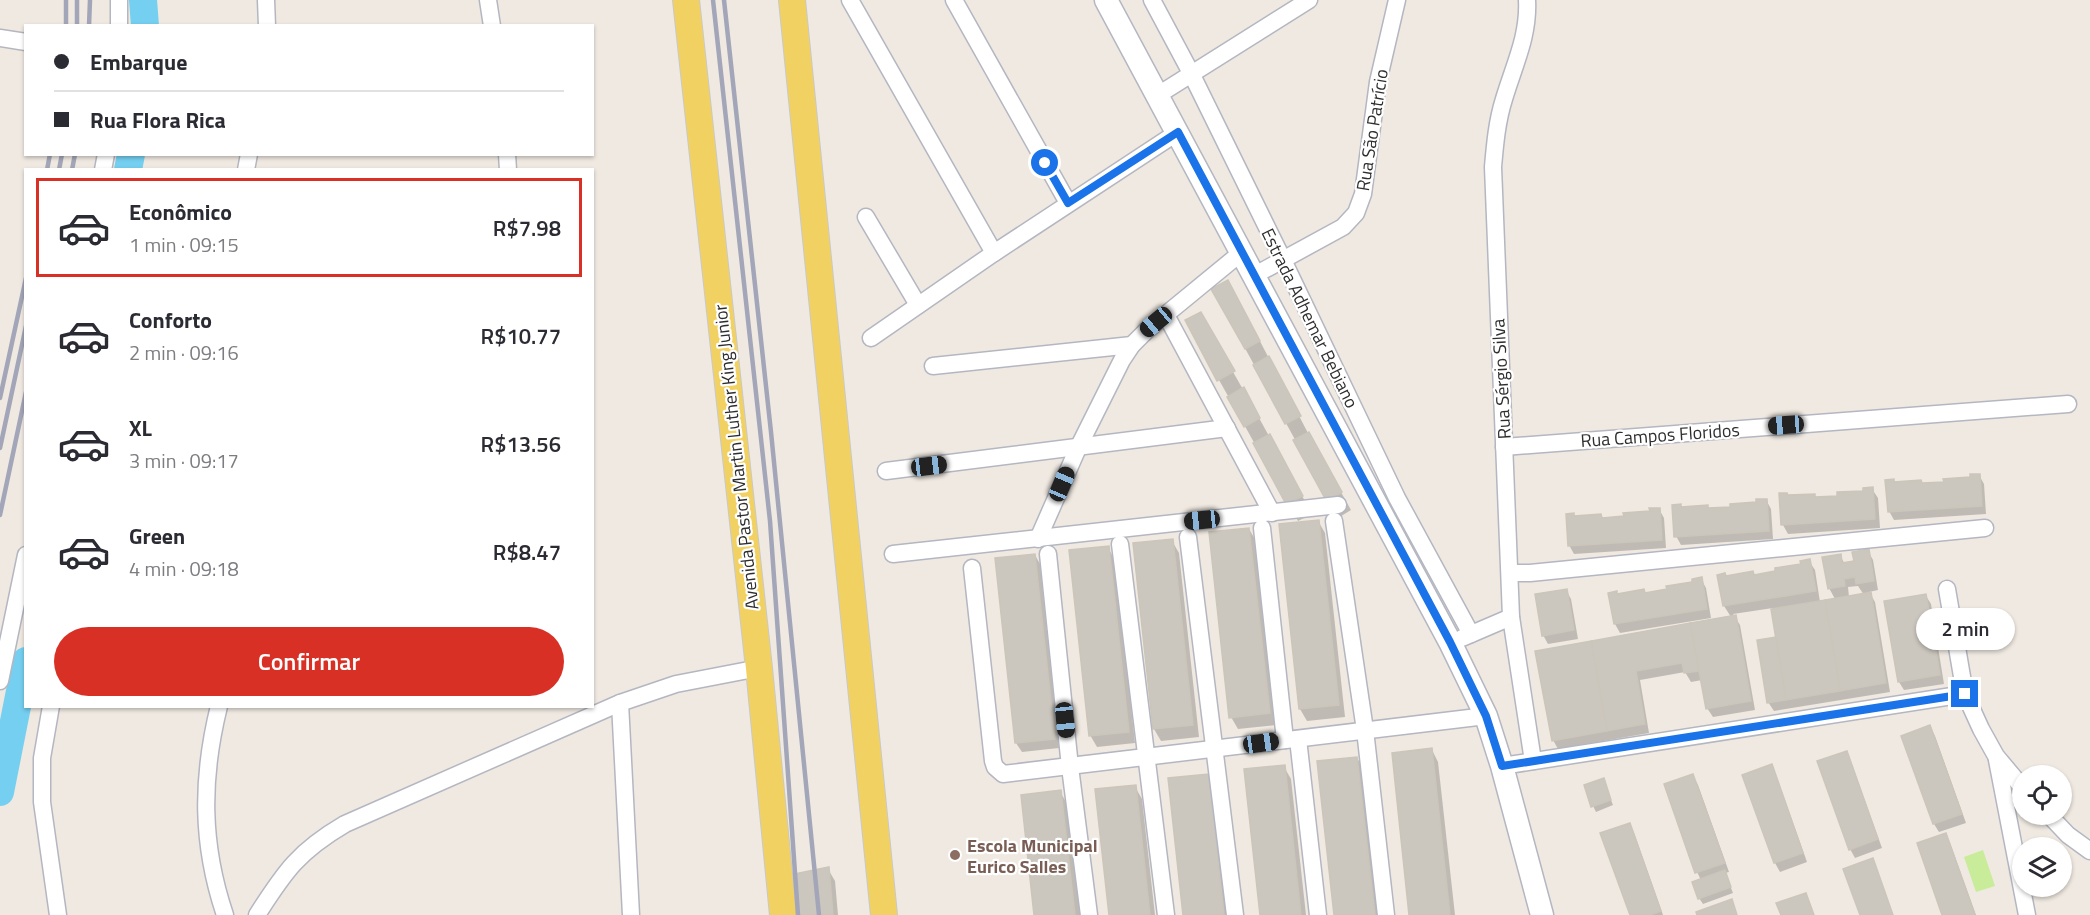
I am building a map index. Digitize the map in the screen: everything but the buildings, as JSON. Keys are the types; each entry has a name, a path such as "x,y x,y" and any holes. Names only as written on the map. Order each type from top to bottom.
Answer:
{"main road":[{"name":"Avenida Pastor Martin Luther King Junior","path":"686,0 759,668 783,915"},
{"path":"792,0 884,915"},
{"name":"Estrada Adhemar Bebiano","path":"1107,0 1242,252 1461,638 1502,766 1542,915"}],"street":[{"path":"119,0 119,24"},
{"path":"266,0 267,24"},
{"path":"488,0 492,24"},
{"path":"850,0 994,253"},
{"path":"954,0 1068,203"},
{"name":"Estrada Adhemar Bebiano","path":"1152,0 1191,73 1283,260 1461,638"},
{"path":"1158,95 1309,0"},
{"name":"Rua São Patrício","path":"1255,275 1343,227 1356,213 1364,194 1378,82 1397,0"},
{"name":"Rua Sérgio Silva","path":"1527,0 1528,15 1524,38 1504,99 1495,139 1493,167 1511,617 1533,761"},
{"path":"0,38 24,42"},
{"path":"872,338 1068,203 1178,132"},
{"path":"866,217 918,306"},
{"path":"1038,539 1078,448 1122,360 1132,345 1242,252"},
{"path":"1166,315 1272,513"},
{"path":"933,366 1132,345"},
{"name":"Rua Campos Floridos","path":"1504,447 2068,404"},
{"path":"886,471 1227,428"},
{"path":"893,554 1272,513 1336,513 1365,730 1386,915"},
{"path":"1262,528 1318,915"},
{"path":"1510,573 1530,573 1985,528"},
{"path":"1188,537 1235,915"},
{"path":"1120,544 1166,915"},
{"path":"1048,554 1070,767 1089,915"},
{"path":"0,681 24,565"},
{"path":"972,568 993,761 995,767 1004,774 1486,716"},
{"path":"1947,590 1965,694 1996,756 2012,775"},
{"path":"1461,638 1511,617"},
{"path":"256,915 282,876 301,854 345,824 620,703 675,684 759,668"},
{"path":"1502,766 1965,694"},
{"path":"620,703 631,915"},
{"path":"51,708 42,758 42,802 58,915"},
{"path":"218,708 210,741 206,774 206,823 209,860 225,915"},
{"path":"1996,756 2027,915"},
{"path":"2058,825 2090,851"}],"green space":[{"path":"1983,850 1995,886 1976,892 1964,857"}],"waterway":[{"path":"143,0 145,24"},
{"path":"128,168 131,156"},
{"path":"0,792 24,671"}],"railway":[{"path":"66,0 66,24"},
{"path":"77,0 77,24"},
{"path":"89,24 90,0"},
{"path":"713,0 770,521 798,915"},
{"path":"724,0 771,432 819,915"},
{"path":"47,168 50,156"},
{"path":"59,168 62,156"},
{"path":"72,168 75,156"},
{"path":"0,398 24,287"},
{"path":"0,448 24,335"},
{"path":"0,515 24,401"}],"place":[{"name":"Escola Municipal Eurico Salles","path":"955,855"}],"route":[{"path":"1045,163 1068,203 1178,132 1450,642 1486,716 1502,766 1965,694"}]}
